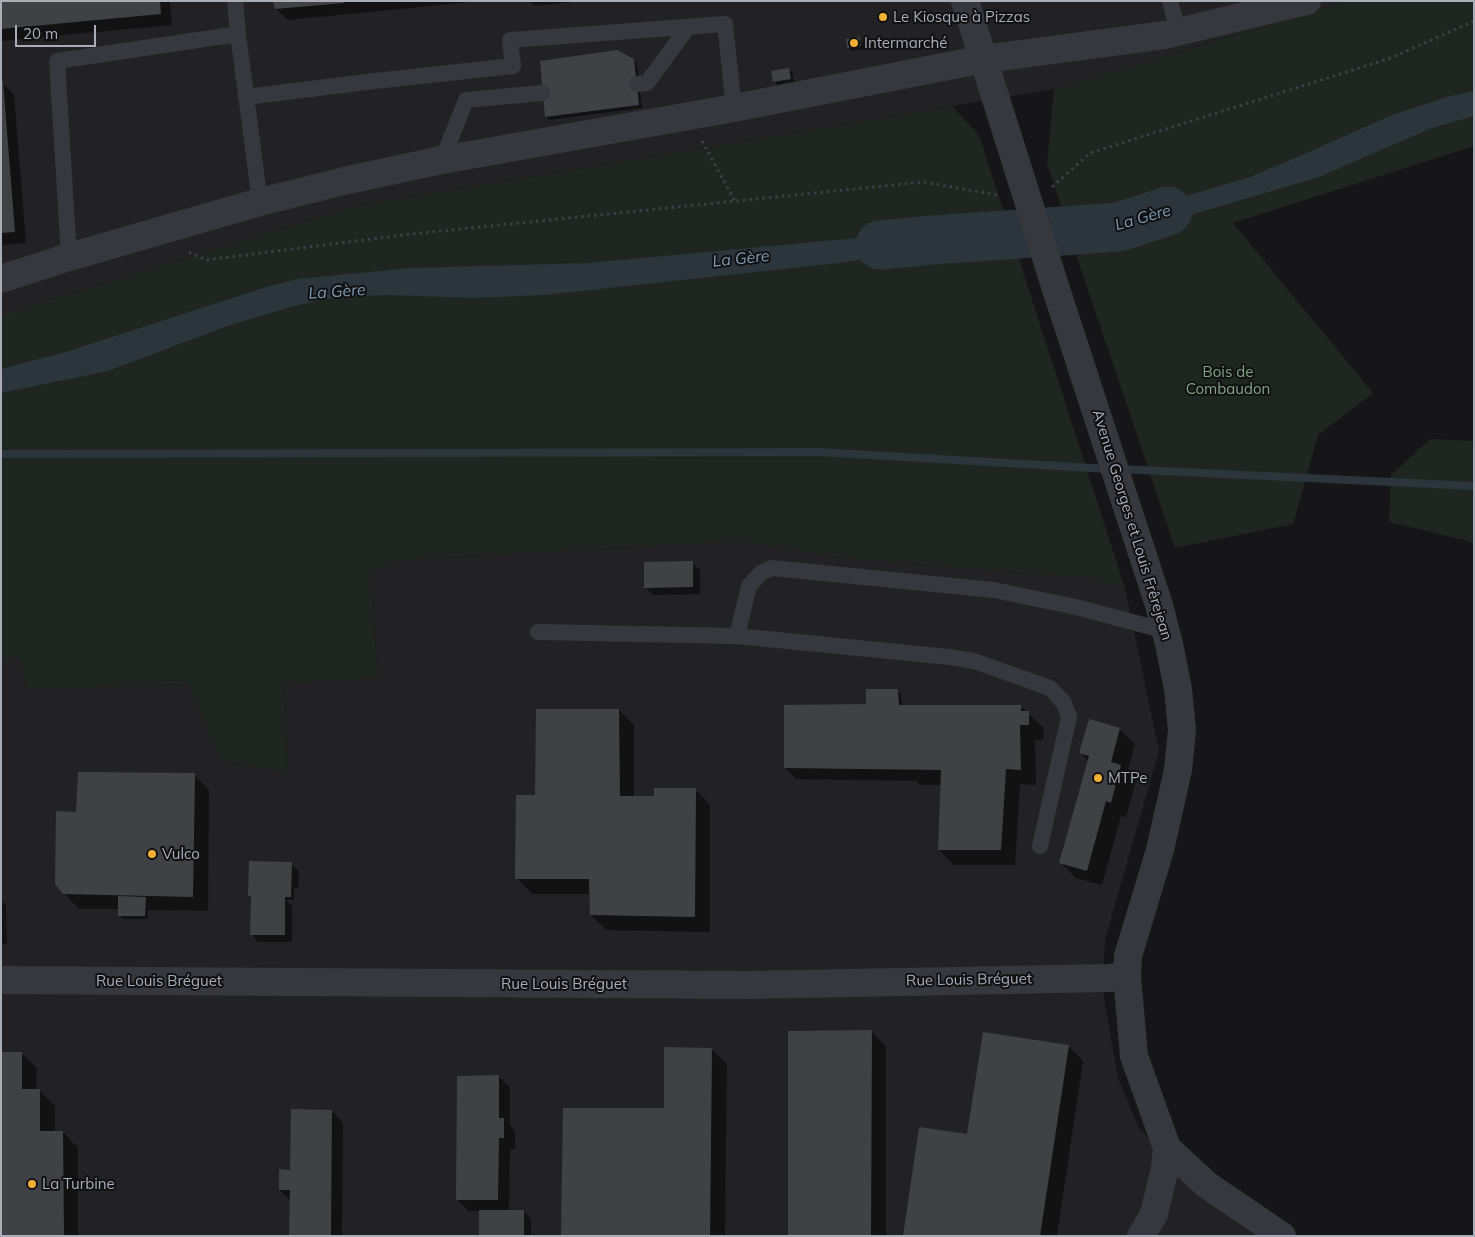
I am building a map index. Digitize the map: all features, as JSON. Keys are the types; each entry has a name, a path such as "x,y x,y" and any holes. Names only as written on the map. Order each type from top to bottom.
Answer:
{"street":[{"name":"Avenue Georges et Louis Frêrejean","path":"965,1 1055,286 1134,526 1166,631 1178,689 1182,730 1178,770 1160,850 1128,956 1127,976 1134,1056 1167,1148 1207,1185 1282,1236"},
{"path":"1,279 150,233 260,202 348,180 442,160 734,108 984,59 1178,32 1307,1"},
{"name":"Rue Louis Bréguet","path":"1,980 747,985 1127,976"},
{"path":"1142,1236 1154,1214 1165,1168 1167,1148"}],"lane":[{"path":"234,1 260,202"},
{"path":"1170,1 1178,32"},
{"path":"246,97 375,80 513,66 510,40 725,24 734,108"},
{"path":"637,84 647,83 688,27"},
{"path":"70,257 57,61 238,34"},
{"path":"442,160 466,100 542,93"},
{"path":"737,636 749,586 761,573 772,568 994,590 1076,607 1166,631"},
{"path":"538,632 737,636 949,657 974,661 1050,688 1064,703 1069,717 1040,846"}],"path":[{"path":"1050,189 1090,152 1391,58 1474,21"},
{"path":"689,116 735,201"},
{"path":"150,233 206,260 411,234 922,182 998,195"}],"shaded area":[{"path":"1,1 1350,1 1054,89 354,206 1,315"},
{"path":"742,541 845,558 1090,578 1125,588 1159,751 1105,940 1102,986 1118,1078 1139,1128 1185,1178 1241,1226 1257,1236 1,1236 1,659 19,659 27,689 189,684 221,762 288,772 283,683 378,678 370,570 410,559"}],"green space":[{"name":"Bois de Combaudon","path":"1350,1 1474,1 1474,146 1233,223 1373,393 1318,435 1293,524 1175,548 1047,163 1054,89"},
{"path":"952,106 979,135 1125,588 1090,578 845,558 742,541 410,559 370,571 378,678 283,683 288,772 221,762 188,684 27,689 19,659 1,659 1,315 354,206"},
{"path":"1430,439 1474,441 1474,544 1389,522 1391,475"}],"water":[{"path":"1474,91 1474,116 1432,128 1319,177 1106,240 1100,222 1250,177 1392,115 1450,96"},
{"path":"943,230 949,246 839,263 544,295 473,298 387,295 324,299 230,325 108,371 1,393 1,369 69,351 266,287 297,279 410,268 588,263"}],"building":[{"path":"1,1 160,1 161,14 1,29"},
{"path":"273,1 344,1 344,3 275,9"},
{"name":"Intermarché","path":"860,37 861,46 847,48 846,39"},
{"path":"617,50 634,59 639,105 545,117 540,61"},
{"path":"789,68 791,79 773,82 771,71"},
{"path":"1,81 3,81 15,232 1,233"},
{"path":"693,561 693,587 644,588 644,562"},
{"path":"866,689 898,689 899,705 1021,705 1021,711 1029,711 1029,725 1020,725 1021,770 1006,769 1001,850 938,850 941,770 784,768 784,705 866,704"},
{"path":"536,709 619,709 620,796 654,796 654,788 696,788 695,917 590,915 589,879 515,879 516,795 535,795"},
{"path":"1089,719 1120,728 1111,762 1121,765 1111,803 1106,801 1087,871 1059,863 1089,756 1079,753"},
{"path":"78,772 195,773 193,897 63,894 55,884 56,811 76,812"},
{"path":"249,861 292,862 291,897 285,897 285,935 250,935 251,896 248,896"},
{"path":"118,896 146,897 145,916 118,916"},
{"path":"872,1030 871,1236 788,1236 788,1031"},
{"path":"983,1032 1069,1045 1040,1236 903,1236 919,1127 967,1134"},
{"path":"664,1047 712,1048 710,1236 561,1236 563,1108 664,1108"},
{"name":"La Turbine","path":"1,1052 22,1052 22,1089 40,1089 40,1131 63,1131 64,1236 1,1236"},
{"path":"499,1075 499,1118 504,1118 504,1138 499,1138 498,1200 456,1200 457,1076"},
{"path":"291,1109 332,1110 331,1236 289,1236 290,1190 279,1190 279,1169 290,1170"},
{"path":"479,1210 524,1210 524,1236 479,1236"}],"waterway":[{"name":"La Gère","path":"880,245 1119,227 1168,211"},
{"path":"1,454 818,452 1109,469"},
{"path":"1120,469 1474,486"}],"place":[{"name":"Le Kiosque à Pizzas","path":"883,17"},
{"name":"Intermarché","path":"854,43"},
{"name":"MTPe","path":"1098,778"},
{"name":"Vulco","path":"152,854"},
{"name":"La Turbine","path":"32,1184"}]}
